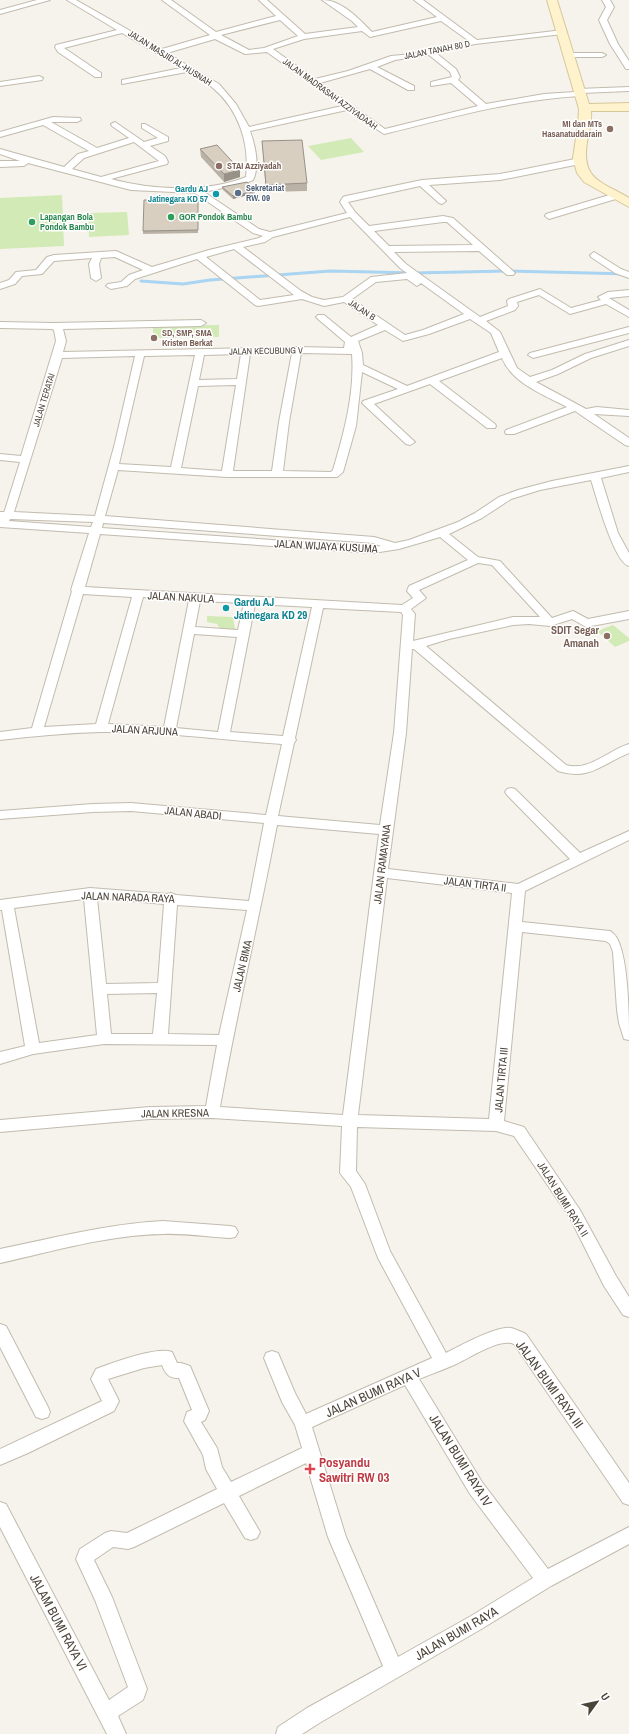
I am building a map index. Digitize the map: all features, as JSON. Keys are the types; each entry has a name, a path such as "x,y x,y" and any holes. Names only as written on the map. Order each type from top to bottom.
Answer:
{"street":[{"path":"17,0 24,5"},
{"path":"0,12 46,0"},
{"name":"JALAN MASJID AL-HUSNAH","path":"71,0 216,86 240,116 251,144 250,178 243,181 198,191"},
{"path":"166,0 215,35 249,53 268,50 268,48 303,37 364,28"},
{"path":"263,0 303,37"},
{"path":"326,0 355,19 370,35 443,18"},
{"path":"418,0 475,42"},
{"path":"552,0 563,32 578,92 585,108 586,119 581,142 581,165 583,174 588,179 629,203"},
{"path":"606,0 610,7 603,20 614,44 629,67"},
{"path":"161,52 256,22 283,17"},
{"path":"80,37 121,29"},
{"path":"98,75 61,50 59,47 121,29"},
{"name":"JALAN TANAH 80 D","path":"314,82 350,73 394,58 475,42 563,32"},
{"name":"JALAN MADRASAH AZZIYADAAH","path":"268,50 382,132 484,107 544,96 629,89"},
{"path":"430,52 453,71 456,77 453,80"},
{"path":"569,55 602,55"},
{"path":"370,66 411,88"},
{"path":"125,82 188,69"},
{"path":"0,84 38,78"},
{"path":"434,84 453,80"},
{"path":"453,80 484,107"},
{"path":"246,130 348,107"},
{"path":"585,108 629,107"},
{"path":"0,135 43,121 60,118 77,120"},
{"path":"43,121 95,151"},
{"path":"101,180 164,162 162,158 143,146 115,124"},
{"path":"143,146 165,139 145,126"},
{"path":"66,170 77,159 95,151 135,139"},
{"path":"0,151 30,161 101,180 142,189 198,191 256,231 270,235"},
{"path":"0,164 30,161"},
{"path":"581,165 500,177 422,183 346,199 344,202 354,216 403,266 498,335 504,354 513,370 529,381 585,412 629,443"},
{"path":"422,183 442,201"},
{"path":"549,216 616,196"},
{"path":"111,286 151,270 262,240 270,235 354,216"},
{"path":"368,229 450,220 507,270"},
{"name":"JALAN B","path":"237,247 303,296 320,303 346,299 401,338 475,317"},
{"path":"388,249 483,248"},
{"path":"96,278 94,264 98,255"},
{"path":"0,286 15,279 39,272 52,258 119,255 151,270"},
{"path":"594,255 618,271 629,276"},
{"path":"199,256 258,303 303,296"},
{"path":"346,299 377,278 409,276 423,287 432,287"},
{"path":"475,317 512,308 512,301 540,292 570,311 607,301"},
{"path":"629,293 603,297 629,314"},
{"path":"113,468 227,474 330,476 338,472 351,426 358,366 357,354 352,350 350,341 321,317"},
{"path":"0,325 54,326 201,323"},
{"name":"JALAN TERATAI","path":"2,521 25,460 58,355 60,335 59,329 54,326"},
{"path":"352,350 354,339 386,326"},
{"path":"533,355 629,330"},
{"path":"529,381 559,370 588,356 629,343"},
{"path":"277,474 284,422 297,350"},
{"name":"JALAN KECUBUNG V","path":"58,355 352,350"},
{"path":"227,474 246,351"},
{"path":"175,472 200,352"},
{"path":"37,731 77,590 100,519 140,354"},
{"path":"410,442 367,403 504,354"},
{"path":"358,366 406,389"},
{"path":"432,380 491,426"},
{"path":"194,383 242,382"},
{"path":"510,432 575,407"},
{"path":"585,412 597,410 629,413"},
{"path":"0,457 25,460"},
{"path":"398,547 442,533 485,512 507,497 558,482 595,477 629,469"},
{"path":"595,477 613,533 629,563"},
{"name":"JALAN WIJAYA KUSUMA","path":"2,521 100,519 374,540 398,547"},
{"name":"JALAN WIJAYA KUSUMA","path":"2,521 96,531 373,550 398,547"},
{"path":"442,533 477,560"},
{"path":"404,609 420,598 413,588 477,560 489,560 496,563 550,622"},
{"name":"JALAN NAKULA","path":"77,590 404,609"},
{"path":"101,728 138,594"},
{"path":"169,731 196,598"},
{"path":"223,736 250,601"},
{"name":"JALAN BIMA","path":"212,1112 225,1040 255,906 271,820 290,740 318,604"},
{"name":"JALAN RAMAYANA","path":"350,1121 386,830 412,645 409,614 404,609"},
{"path":"412,645 513,620 550,622 573,615 586,623 629,615"},
{"path":"189,630 244,634"},
{"path":"412,645 562,768 568,771 579,771 629,748"},
{"name":"JALAN ARJUNA","path":"0,736 37,731 101,728 169,731 290,740"},
{"path":"511,792 578,859"},
{"name":"JALAN ABADI","path":"0,815 72,809 131,807 386,830"},
{"name":"JALAN TIRTA II","path":"381,873 518,889 629,835"},
{"name":"JALAN TIRTA III","path":"350,1121 496,1126 518,889"},
{"path":"90,893 104,1039"},
{"name":"JALAN NARADA RAYA","path":"4,904 90,893 171,898 255,906"},
{"path":"160,1040 171,898"},
{"path":"4,904 33,1049"},
{"path":"515,926 610,936 618,940 628,952 625,1017 629,1035"},
{"path":"99,989 164,988"},
{"path":"0,1058 33,1049 104,1039 225,1040"},
{"name":"JALAN KRESNA","path":"0,1126 150,1113 212,1112 350,1121"},
{"path":"350,1121 348,1173 357,1184 383,1253 438,1352 441,1362"},
{"name":"JALAN BUMI RAYA II","path":"496,1126 519,1131 575,1214 610,1281 629,1310"},
{"path":"0,1256 98,1235 153,1228 175,1227 230,1232"},
{"path":"0,1267 16,1252"},
{"path":"0,1331 42,1412"},
{"name":"JALAN BUMI RAYA III","path":"441,1362 506,1335 512,1335 520,1339 629,1497"},
{"path":"0,1457 22,1448 108,1406 111,1401 100,1381 100,1376 164,1356 168,1358 174,1371 184,1371 201,1412 199,1415 193,1417 192,1422 211,1453 214,1469 252,1532"},
{"path":"272,1358 288,1397 303,1423 337,1537 394,1670"},
{"name":"JALAN BUMI RAYA V","path":"303,1423 441,1362"},
{"name":"JALAN BUMI RAYA IV","path":"409,1377 476,1488 545,1580"},
{"path":"106,1713 136,1693 138,1689 103,1597 85,1559 86,1555 111,1539 128,1540 311,1452"},
{"name":"JALAM BUMI RAYA VI","path":"0,1510 117,1734"},
{"name":"JALAN BUMI RAYA","path":"285,1734 314,1715 394,1670 545,1580 629,1535"}],"green space":[{"path":"351,138 364,152 321,160 308,146"},
{"name":"Lapangan Bola Pondok Bambu","path":"62,195 64,246 0,249 0,198"},
{"path":"127,212 129,235 89,237 88,213"},
{"path":"219,325 219,337 153,338 153,326"},
{"path":"207,616 233,617 235,630 220,629 217,624 207,622"},
{"path":"613,625 629,638 629,641 615,647 597,631"}],"building":[{"path":"302,140 307,183 266,185 262,141"},
{"path":"217,145 240,170 224,174 200,149"},
{"path":"247,182 255,191 233,196 222,187"},
{"name":"GOR Pondok Bambu","path":"198,199 198,230 143,231 144,200"}],"waterway":[{"path":"141,281 183,284 210,280 330,271 414,273 508,271 629,274"}],"place":[{"name":"MI dan MTs Hasanatuddarain","path":"610,129"},
{"name":"STAI Azziyadah","path":"219,166"},
{"name":"Sekretariat RW. 09","path":"238,193"},
{"name":"Gardu AJ Jatinegara KD 57","path":"216,194"},
{"name":"GOR Pondok Bambu","path":"171,217"},
{"name":"Lapangan Bola Pondok Bambu","path":"32,222"},
{"name":"SD, SMP, SMA Kristen Berkat","path":"154,338"},
{"name":"Gardu AJ Jatinegara KD 29","path":"226,608"},
{"name":"SDIT Segar Amanah","path":"607,636"},
{"name":"Posyandu Sawitri RW 03","path":"310,1469"}]}
